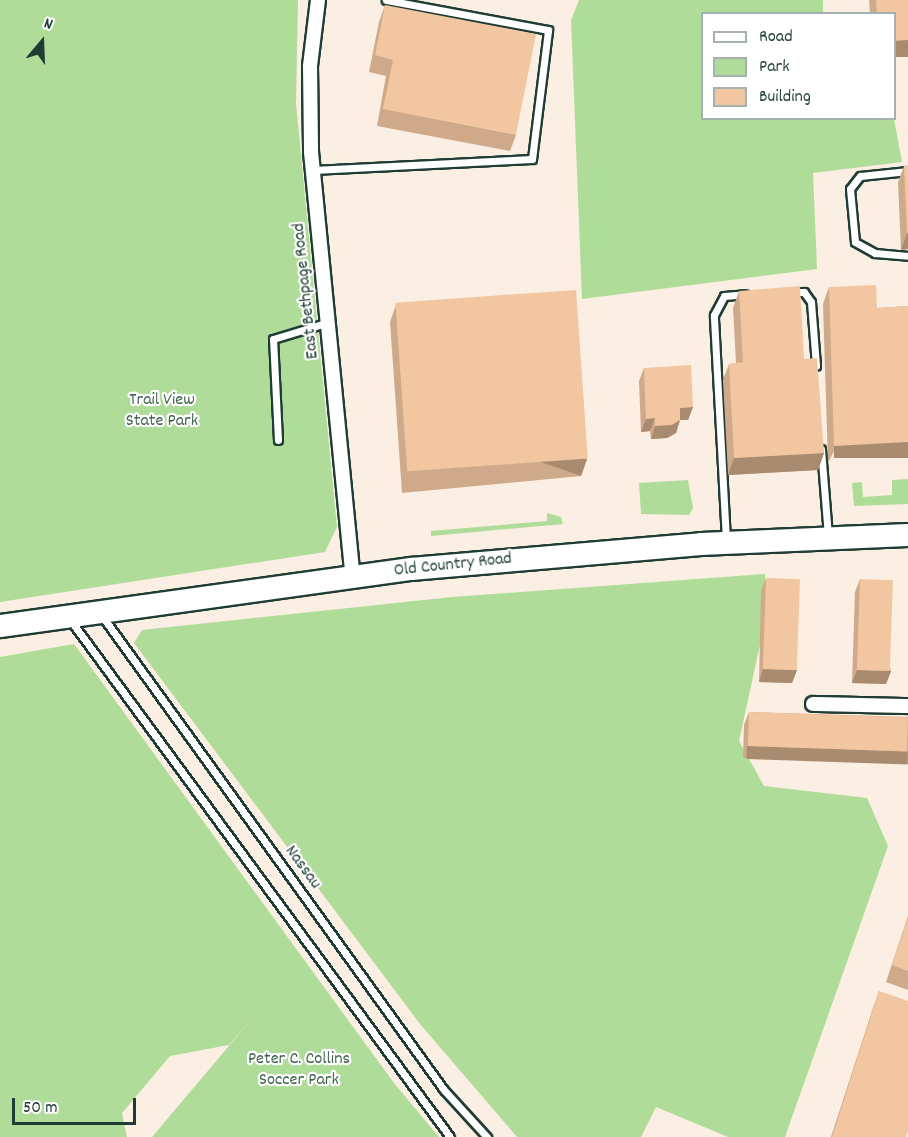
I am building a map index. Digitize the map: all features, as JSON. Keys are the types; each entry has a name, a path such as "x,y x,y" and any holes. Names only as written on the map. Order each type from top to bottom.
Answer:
{"main road":[{"name":"Old Country Road","path":"0,626 353,578 726,545 908,535"}],"street":[{"name":"East Bethpage Road","path":"318,0 310,66 313,170 353,578"},
{"path":"813,704 908,706"}],"lane":[{"path":"313,170 532,159 548,30 386,0"},
{"path":"908,171 860,176 850,189 855,242 875,253 908,256"},
{"path":"776,293 804,292 811,302 816,373"},
{"path":"726,545 714,322 724,296 754,294"},
{"path":"278,440 273,339 328,321"},
{"path":"821,443 828,539"},
{"name":"Nassau","path":"99,611 444,1090 488,1137"},
{"path":"68,616 450,1137"}],"green space":[{"name":"Trail View State Park","path":"0,0 298,0 296,103 337,527 325,552 0,602"},
{"path":"579,0 823,0 823,12 701,12 701,120 894,120 902,162 813,173 817,269 582,299 571,20"},
{"path":"908,479 908,504 854,506 852,483 862,482 863,497 892,495 892,480"},
{"path":"688,480 693,508 689,515 641,514 639,483"},
{"path":"547,513 561,517 563,524 431,536 431,531 547,521"},
{"path":"765,574 765,622 739,741 764,786 867,798 888,846 785,1137 728,1137 656,1107 641,1137 517,1137 420,1024 134,643 142,630 452,597"},
{"name":"Peter C. Collins Soccer Park","path":"74,644 394,1083 439,1137 152,1137 250,1021 229,1045 170,1056 122,1113 127,1137 0,1137 0,657"}],"building":[{"path":"876,0 908,0 908,40 896,41 896,12 877,12"},
{"path":"385,5 536,34 516,135 383,109 393,60 375,55"},
{"path":"908,165 908,233 907,233 904,166"},
{"path":"876,285 877,308 908,306 908,442 834,446 829,287"},
{"path":"800,286 804,359 817,358 824,453 734,458 729,364 743,362 739,291"},
{"path":"576,290 588,459 407,471 395,303"},
{"path":"691,365 693,407 680,408 680,420 672,425 655,426 655,418 646,419 644,368"},
{"path":"766,578 800,579 797,670 763,669"},
{"path":"860,579 893,580 890,671 857,670"},
{"path":"749,712 908,718 907,752 748,746"},
{"path":"908,918 908,971 892,965"},
{"path":"879,991 908,1001 908,1131 906,1137 832,1137"}]}
